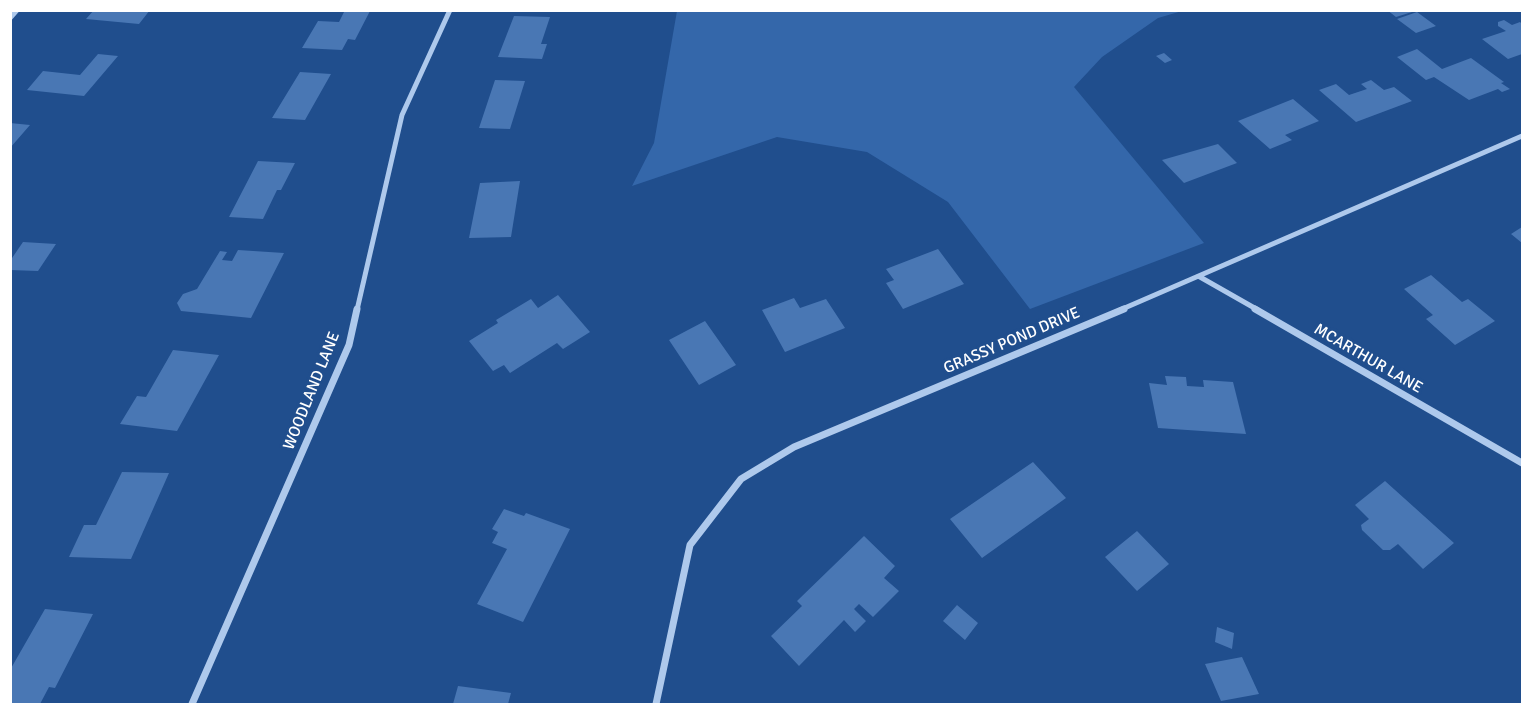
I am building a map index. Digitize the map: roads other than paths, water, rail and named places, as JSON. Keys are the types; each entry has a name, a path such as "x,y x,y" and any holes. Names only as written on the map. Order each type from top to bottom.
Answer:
{"street":[{"path":"10,18 17,10"},
{"name":"WOODLAND LANE","path":"192,705 349,345 402,116 450,10"},
{"name":"GRASSY POND DRIVE","path":"656,705 669,635 690,545 741,479 794,447 1200,277 1522,136"},
{"name":"MCARTHUR LANE","path":"1200,277 1522,463"}]}
